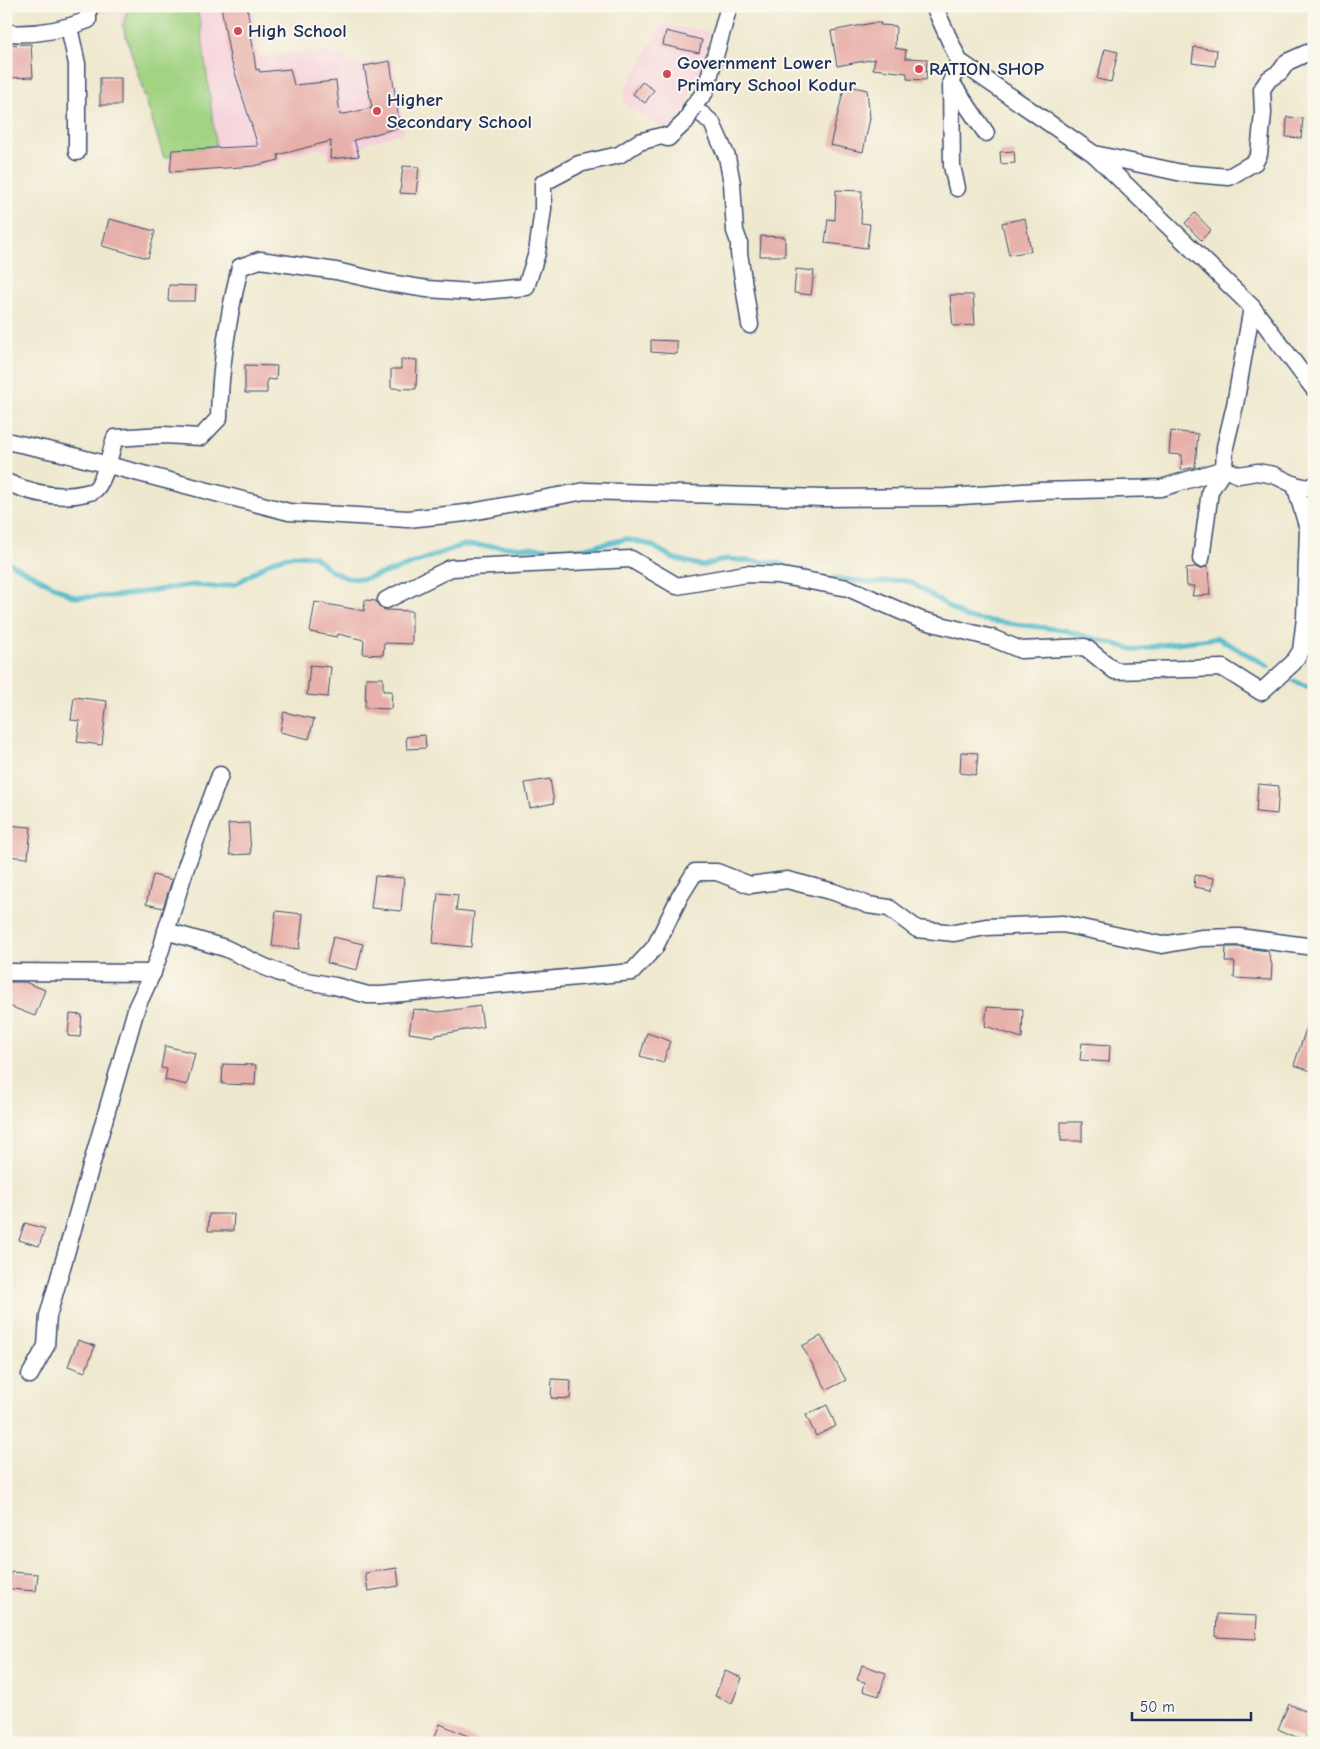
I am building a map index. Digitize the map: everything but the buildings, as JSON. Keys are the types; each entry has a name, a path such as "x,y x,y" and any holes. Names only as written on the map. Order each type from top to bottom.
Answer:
{"street":[{"path":"6,33 19,34 69,27 88,20 88,6"},
{"path":"6,482 36,493 75,496 94,491 101,481 116,438 163,435 201,437 219,418 220,379 224,344 240,267 260,260 336,271 389,283 472,292 526,287 537,253 543,209 543,183 579,164 619,155 639,142 661,136 668,138 691,112 705,92 728,6"},
{"path":"934,6 958,61 1094,154 1252,308 1314,389"},
{"path":"69,27 77,64 77,152"},
{"path":"1094,154 1182,173 1229,177 1255,162 1259,154 1263,113 1262,89 1269,79 1280,72 1287,62 1307,53 1314,55"},
{"path":"957,188 952,166 951,82 958,61"},
{"path":"951,82 986,133"},
{"path":"691,112 691,109 703,115 712,123 727,157 732,183 735,231 739,242 750,325"},
{"path":"1201,559 1210,490 1224,469 1226,448 1252,308"},
{"path":"6,440 289,512 408,519 466,513 585,491 823,498 946,497 1039,490 1161,488 1224,469 1238,475 1257,472 1274,475 1295,485 1308,488 1314,485"},
{"path":"386,600 451,568 631,559 677,586 746,574 777,575 848,588 921,620 992,638 1021,650 1085,647 1115,671 1223,668 1261,692 1294,663 1301,651 1308,528 1295,485"},
{"path":"30,1375 46,1346 48,1316 53,1297 137,1006 153,973 187,864 220,775"},
{"path":"166,931 225,948 294,979 335,986 368,995 632,972 654,947 680,896 695,872 716,872 750,885 787,880 834,892 868,905 889,908 917,929 954,933 986,928 1062,924 1162,945 1201,938 1239,938 1314,947"},
{"path":"6,972 153,973"}],"shaded area":[{"path":"93,6 252,6 258,56 320,52 345,57 352,65 391,58 398,86 404,132 367,143 362,148 362,157 330,159 326,151 318,148 282,157 282,160 277,164 268,167 169,171 169,152 161,153 120,23 119,13 93,13"},
{"name":"Government Lower Primary School Kodur","path":"661,25 709,31 706,56 686,106 669,133 624,104 625,91"}],"green space":[{"path":"128,6 196,7 200,22 216,145 164,158 123,26"}],"waterway":[{"path":"6,561 74,597 115,596 192,585 216,587 236,584 272,561 294,555 314,556 331,571 347,578 363,579 395,570 463,545 581,549 626,539 651,545 673,558 703,566 726,559 779,563 789,568 809,573"},
{"path":"834,578 873,583 902,580 910,582 967,618 1063,630 1136,650 1218,638 1268,666"},
{"path":"1294,681 1314,689"}],"place":[{"name":"High School","path":"238,31"},
{"name":"RATION SHOP","path":"919,69"},
{"name":"Government Lower Primary School Kodur","path":"667,74"},
{"name":"Higher Secondary School","path":"377,111"}]}
